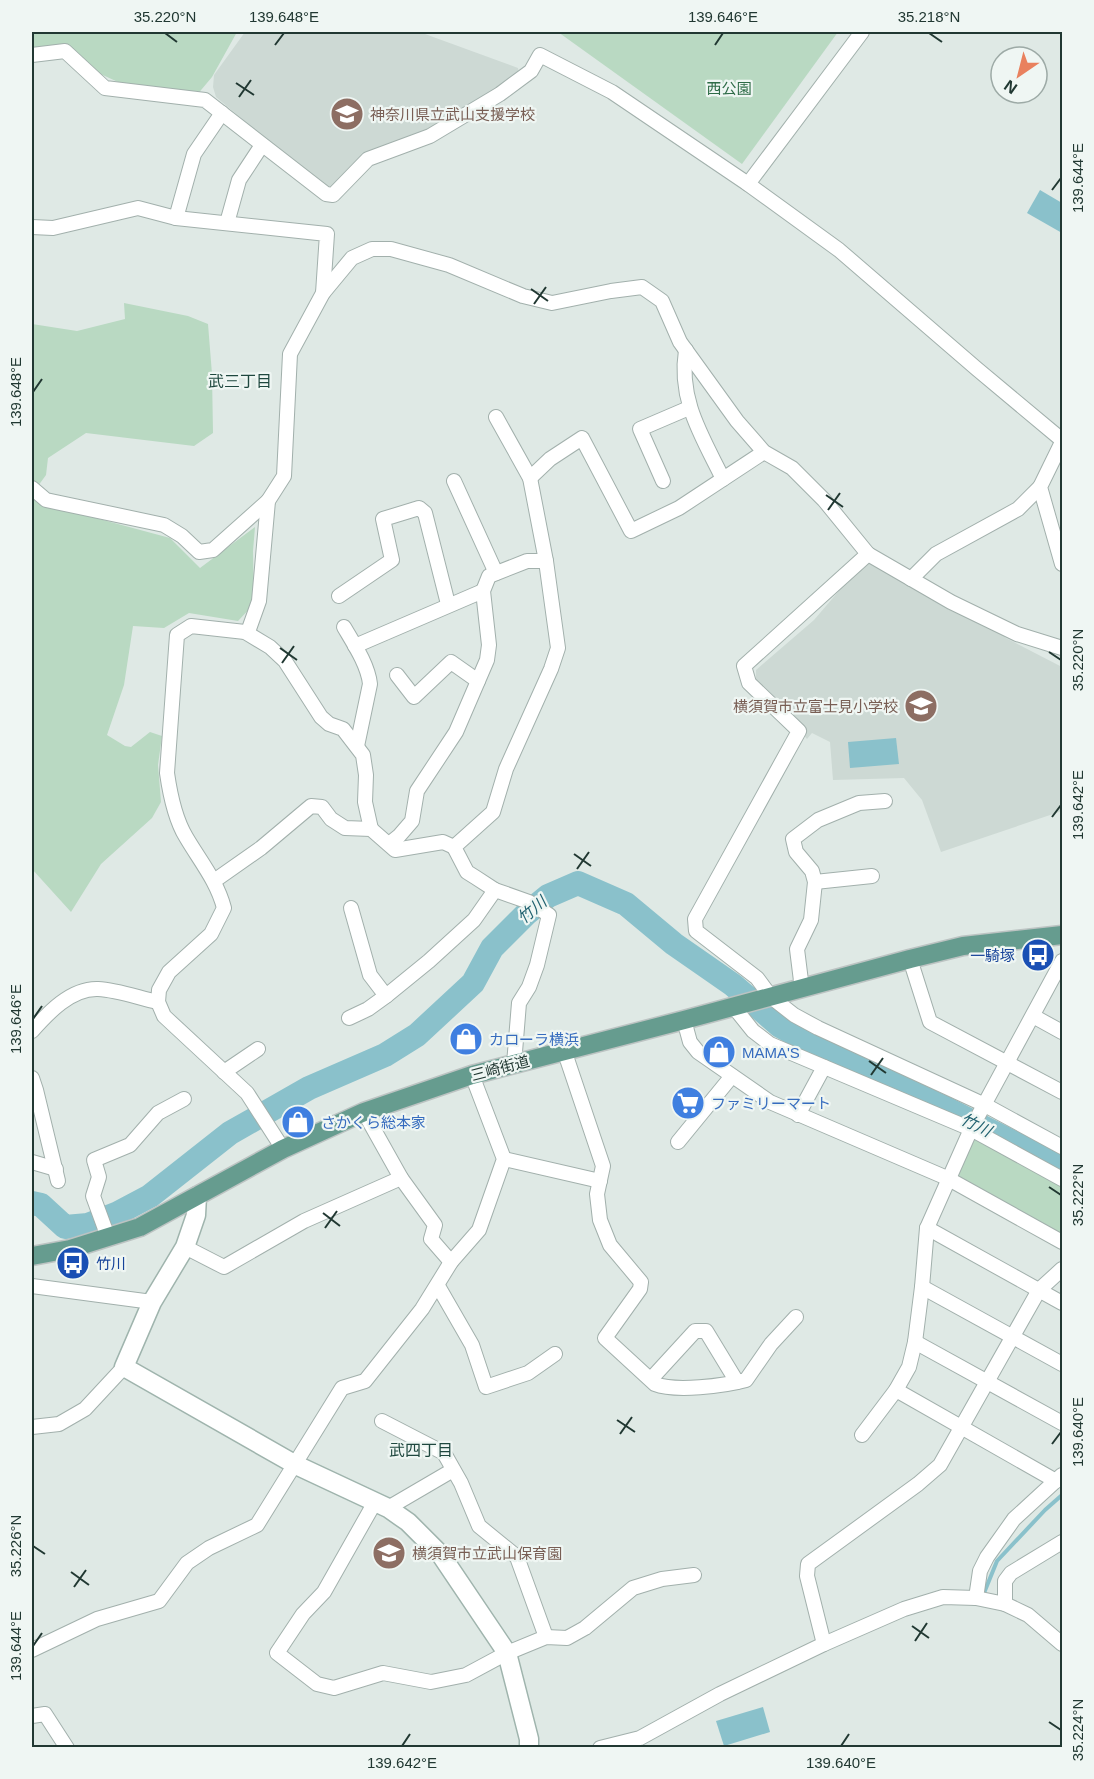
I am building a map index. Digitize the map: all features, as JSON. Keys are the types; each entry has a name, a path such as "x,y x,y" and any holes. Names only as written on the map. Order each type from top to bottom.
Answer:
{"main road":[{"name":"三崎街道","path":"32,1256 70,1249 140,1227 283,1149 364,1112 472,1075 963,946 1062,935"}],"street":[{"path":"748,184 862,32"},
{"path":"32,55 65,51 105,88 204,100 326,194 333,195 368,159 430,136 490,100 531,71 540,55 612,92 748,184 839,250 1062,441 1040,487 1018,509 936,554 911,579"},
{"path":"176,218 194,154 222,113"},
{"path":"227,223 238,180 262,146"},
{"path":"32,227 53,228 138,208 176,218 327,234 323,293"},
{"path":"32,488 46,500 164,525 182,536 199,552 213,550 268,501 284,476 290,354 323,293 352,258 372,249 391,249 449,265 523,296 552,303 642,287 662,301 686,350 737,421 764,452 792,468 824,500 868,554 951,602 1017,634 1062,648"},
{"path":"686,350 684,382 689,408 723,479"},
{"path":"663,481 640,429 689,408"},
{"path":"454,847 493,812 506,769 551,669 558,648 546,561 530,478 496,417"},
{"path":"530,478 550,459 582,438 631,531 679,508 764,452"},
{"path":"453,481 496,573"},
{"path":"1040,487 1062,564"},
{"path":"245,632 249,629 259,601 268,501"},
{"path":"339,596 392,560 383,519 418,508 425,513 448,604"},
{"path":"868,554 744,666 749,683 799,731 695,920 696,931 757,978 771,997 794,1015 985,1105 1062,1147"},
{"path":"389,844 412,821 417,792 456,732 487,660 489,645 483,591 489,576 526,561 546,561"},
{"path":"355,646 448,604 483,591"},
{"path":"283,1149 247,1093 164,1016 158,1002 159,990 169,972 211,934 224,908 214,881 184,835 170,793 168,773 177,635 191,626 245,632 270,647 285,661 321,717 329,724 343,729 363,755 366,775 365,802 371,829"},
{"path":"344,627 355,646 370,684 357,746"},
{"path":"397,675 414,697 451,662 478,681"},
{"path":"802,989 797,949 811,920 815,882 812,871 796,852 793,839 818,820 859,803 885,801"},
{"path":"214,881 261,849 311,806 322,807 331,819 345,828 371,829 395,850 443,842 454,847 467,872 495,890 529,902 549,915 537,965 529,987 519,1003 514,1064"},
{"path":"815,882 872,876"},
{"path":"349,1018 368,1009 386,996 474,920 495,890"},
{"path":"351,908 370,975 386,996"},
{"path":"910,959 930,1022 1062,1092"},
{"path":"862,1435 896,1390 909,1367 915,1342 927,1228 947,1178 971,1129 1062,963"},
{"path":"32,1031 50,1012 77,993 97,989 158,1002"},
{"path":"736,1006 753,1031 770,1044 971,1129 1062,1179"},
{"path":"1033,1016 1062,1032"},
{"path":"684,1020 690,1042 698,1052 770,1102 947,1178 1062,1242"},
{"path":"224,1072 258,1049"},
{"path":"564,1050 603,1166 597,1194 600,1220 610,1245 641,1282 640,1289 605,1338 651,1379 666,1388 737,1382 746,1380 771,1344 796,1317"},
{"path":"798,1115 824,1067"},
{"path":"32,1650 97,1619 159,1601 187,1563 209,1548 257,1525 342,1388 365,1381 422,1309 451,1262 479,1230 504,1159 472,1075"},
{"path":"678,1142 732,1076"},
{"path":"32,1078 57,1175 32,1162"},
{"path":"108,1237 93,1196 99,1177 94,1161 130,1145 158,1113 184,1099"},
{"path":"364,1112 401,1178 435,1225 431,1239 451,1262"},
{"path":"504,1159 600,1181"},
{"path":"185,1247 224,1267 304,1221 401,1178"},
{"path":"32,1427 59,1424 85,1409 124,1367 152,1302 185,1247 196,1215 197,1196"},
{"path":"927,1228 1062,1304"},
{"path":"824,1644 807,1576 808,1564 918,1484 940,1465 1039,1290 1062,1269"},
{"path":"32,1286 152,1302"},
{"path":"438,1286 472,1345 486,1387 528,1373 555,1354"},
{"path":"922,1287 1062,1364"},
{"path":"651,1379 695,1331 706,1331 737,1382"},
{"path":"915,1342 1062,1423"},
{"path":"124,1367 296,1465 382,1505 408,1522 441,1555 507,1653 529,1739 529,1748"},
{"path":"896,1390 1059,1478 1014,1518 987,1557 980,1571 976,1598"},
{"path":"381,1421 444,1453 479,1526 517,1557 546,1637"},
{"path":"453,1470 382,1505 324,1592 303,1614 277,1653 317,1684 334,1688 383,1673 431,1682 466,1676 507,1653 546,1637 567,1638 585,1628 633,1588 662,1579 694,1575"},
{"path":"1005,1604 1005,1581 1011,1573 1062,1542"},
{"path":"600,1748 640,1738 720,1694 824,1644 904,1609 944,1597 976,1598 1005,1604 1028,1615 1062,1642"},
{"path":"32,1716 45,1714 67,1748"}],"shaded area":[{"name":"神奈川県立武山支援学校","path":"245,32 425,32 425,34 518,68 519,75 431,132 365,159 335,188 323,187 216,97 213,87 214,75"},
{"name":"横須賀市立富士見小学校","path":"862,564 871,564 932,598 990,624 1006,638 1062,667 1062,811 941,852 922,800 904,778 833,780 830,742 812,733 807,739 756,679 756,670 814,620"}],"green space":[{"path":"32,32 237,32 212,77 191,102 142,93 52,50 32,51"},
{"name":"西公園","path":"558,32 838,32 742,164"},
{"path":"124,303 188,316 208,324 213,433 194,446 86,433 48,458 46,475 38,486 40,503 170,538 200,568 255,527 254,604 238,621 189,613 164,628 133,626 124,685 107,735 131,747 150,732 162,736 158,765 161,802 152,818 101,864 71,912 32,869 32,324 77,331 125,319"},
{"path":"971,1129 1062,1179 1062,1242 947,1178"}],"water":[{"path":"1040,190 1062,203 1062,233 1027,213"},
{"path":"896,738 899,764 850,768 848,742"},
{"path":"763,1707 770,1732 724,1746 716,1721"}],"waterway":[{"name":"竹川","path":"32,1203 41,1205 65,1227 88,1225 116,1214 150,1196 230,1133 309,1088 385,1055 417,1035 473,983 492,948 526,914 548,896 578,883 626,904 674,944 733,985 780,1026 845,1061 1062,1167"},
{"path":"984,1593 997,1561 1062,1495"}],"place":[{"name":"神奈川県立武山支援学校","path":"347,114"},
{"name":"横須賀市立富士見小学校","path":"921,706"},
{"name":"一騎塚","path":"1038,955"},
{"name":"カローラ横浜","path":"466,1039"},
{"name":"MAMA'S","path":"719,1052"},
{"name":"ファミリーマート","path":"688,1103"},
{"name":"さかくら総本家","path":"298,1122"},
{"name":"竹川","path":"73,1263"},
{"name":"横須賀市立武山保育園","path":"389,1553"}],"district":[{"name":"武三丁目","path":"240,381"},
{"name":"武四丁目","path":"421,1450"}]}
